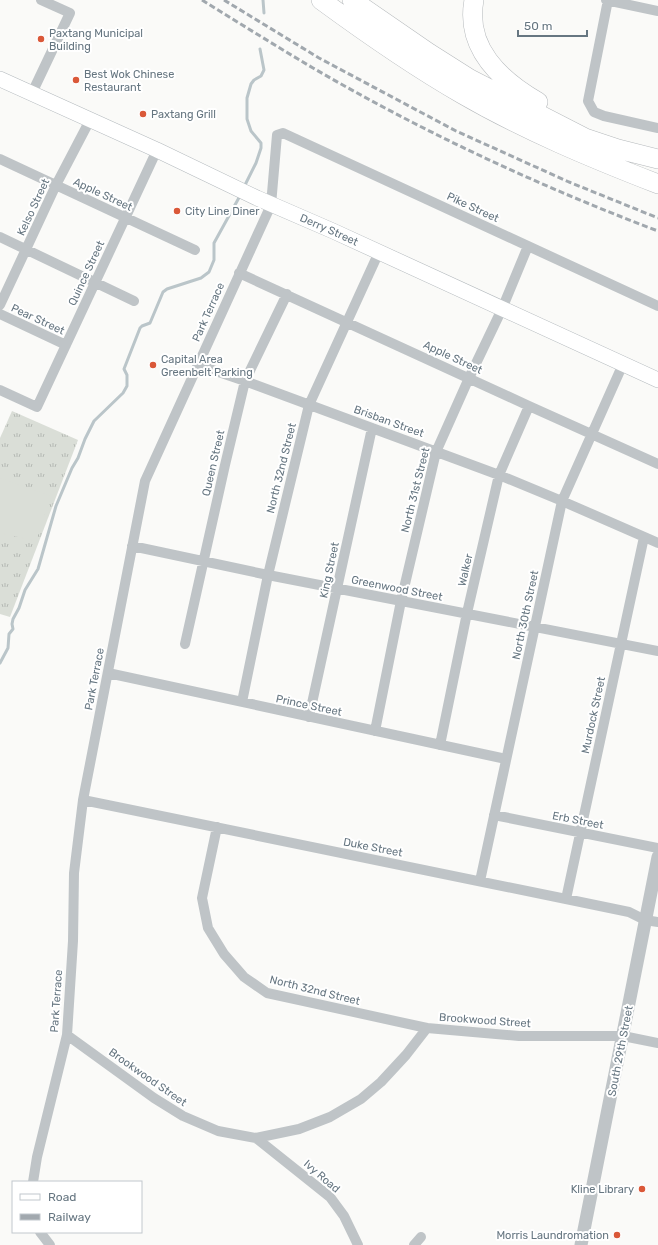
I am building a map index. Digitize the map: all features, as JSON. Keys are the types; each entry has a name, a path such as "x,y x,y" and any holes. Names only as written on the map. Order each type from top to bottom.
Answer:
{"highway":[{"path":"320,0 421,69 463,95 590,158 658,184"},
{"path":"352,0 429,53 470,79 585,138 618,149 658,159"},
{"path":"474,0 472,8 476,41 488,62 502,77 531,98 618,149"}],"main road":[{"name":"Derry Street","path":"0,79 157,150 271,205 379,252 658,380"}],"street":[{"path":"32,93 70,13 41,0"},
{"path":"658,11 607,0 588,101 594,112 604,116 658,128"},
{"name":"Kelso Street","path":"0,305 56,185 90,120"},
{"name":"Pike Street","path":"271,205 277,135 283,133 658,306"},
{"name":"Quince Street","path":"0,390 37,407 157,150"},
{"name":"Apple Street","path":"0,159 196,250"},
{"name":"Park Terrace","path":"33,1181 37,1157 67,1034 73,941 74,873 83,800 145,481 271,205"},
{"path":"0,237 134,301"},
{"name":"North 31st Street","path":"375,731 401,601 436,452 502,309 528,246"},
{"name":"North 32nd Street","path":"242,702 268,575 309,405 379,252"},
{"name":"Apple Street","path":"239,273 658,464"},
{"name":"Queen Street","path":"185,644 245,381 287,294"},
{"name":"Pear Street","path":"0,314 66,345"},
{"name":"North 30th Street","path":"480,881 562,501 623,364"},
{"name":"Brisban Street","path":"198,365 499,475 658,543"},
{"name":"Walker","path":"440,745 499,475 530,406"},
{"name":"King Street","path":"309,717 372,428"},
{"name":"Murdock Street","path":"566,898 644,537"},
{"name":"Greenwood Street","path":"132,546 268,575 658,651"},
{"name":"Prince Street","path":"108,673 506,760"},
{"name":"Duke Street","path":"83,800 566,898 629,912 652,921"},
{"name":"Erb Street","path":"494,815 658,848"},
{"name":"North 32nd Street","path":"217,827 202,898 208,928 224,954 244,977 267,993 427,1028"},
{"name":"South 29th Street","path":"581,1245 623,1036 652,921 658,857"},
{"name":"Brookwood Street","path":"67,1034 148,1094 183,1116 218,1131 256,1138 298,1129 330,1116 361,1099 381,1082 406,1055 427,1028 519,1036 623,1036 658,1043"},
{"name":"Ivy Road","path":"256,1138 330,1197 344,1216 358,1245"},
{"path":"41,1233 50,1245"}],"green space":[{"path":"12,411 78,440 10,617 0,614 0,438"},
{"path":"0,478 51,496 36,541 0,533"}],"waterway":[{"path":"263,0 264,13"},
{"path":"244,187 256,163 261,148 261,143 251,131 247,119 247,98 251,84 254,80 261,76 264,70 260,49"},
{"path":"0,663 8,648 9,634 13,629 13,619 19,608 25,590 38,569 56,506 85,439 94,421 123,393 127,386 127,375 124,369 140,328 150,323 163,292 167,289 201,278 209,272 214,260 214,243 241,194"}],"railway":[{"path":"202,0 313,68 439,136 569,196 658,231"},
{"path":"224,0 319,58 456,131 569,182 658,218"}],"place":[{"name":"Paxtang Municipal Building","path":"41,39"},
{"name":"Best Wok Chinese Restaurant","path":"76,80"},
{"name":"Paxtang Grill","path":"143,114"},
{"name":"City Line Diner","path":"177,211"},
{"name":"Capital Area Greenbelt Parking","path":"153,365"},
{"name":"Kline Library","path":"642,1189"},
{"name":"Morris Laundromation","path":"617,1235"}]}
